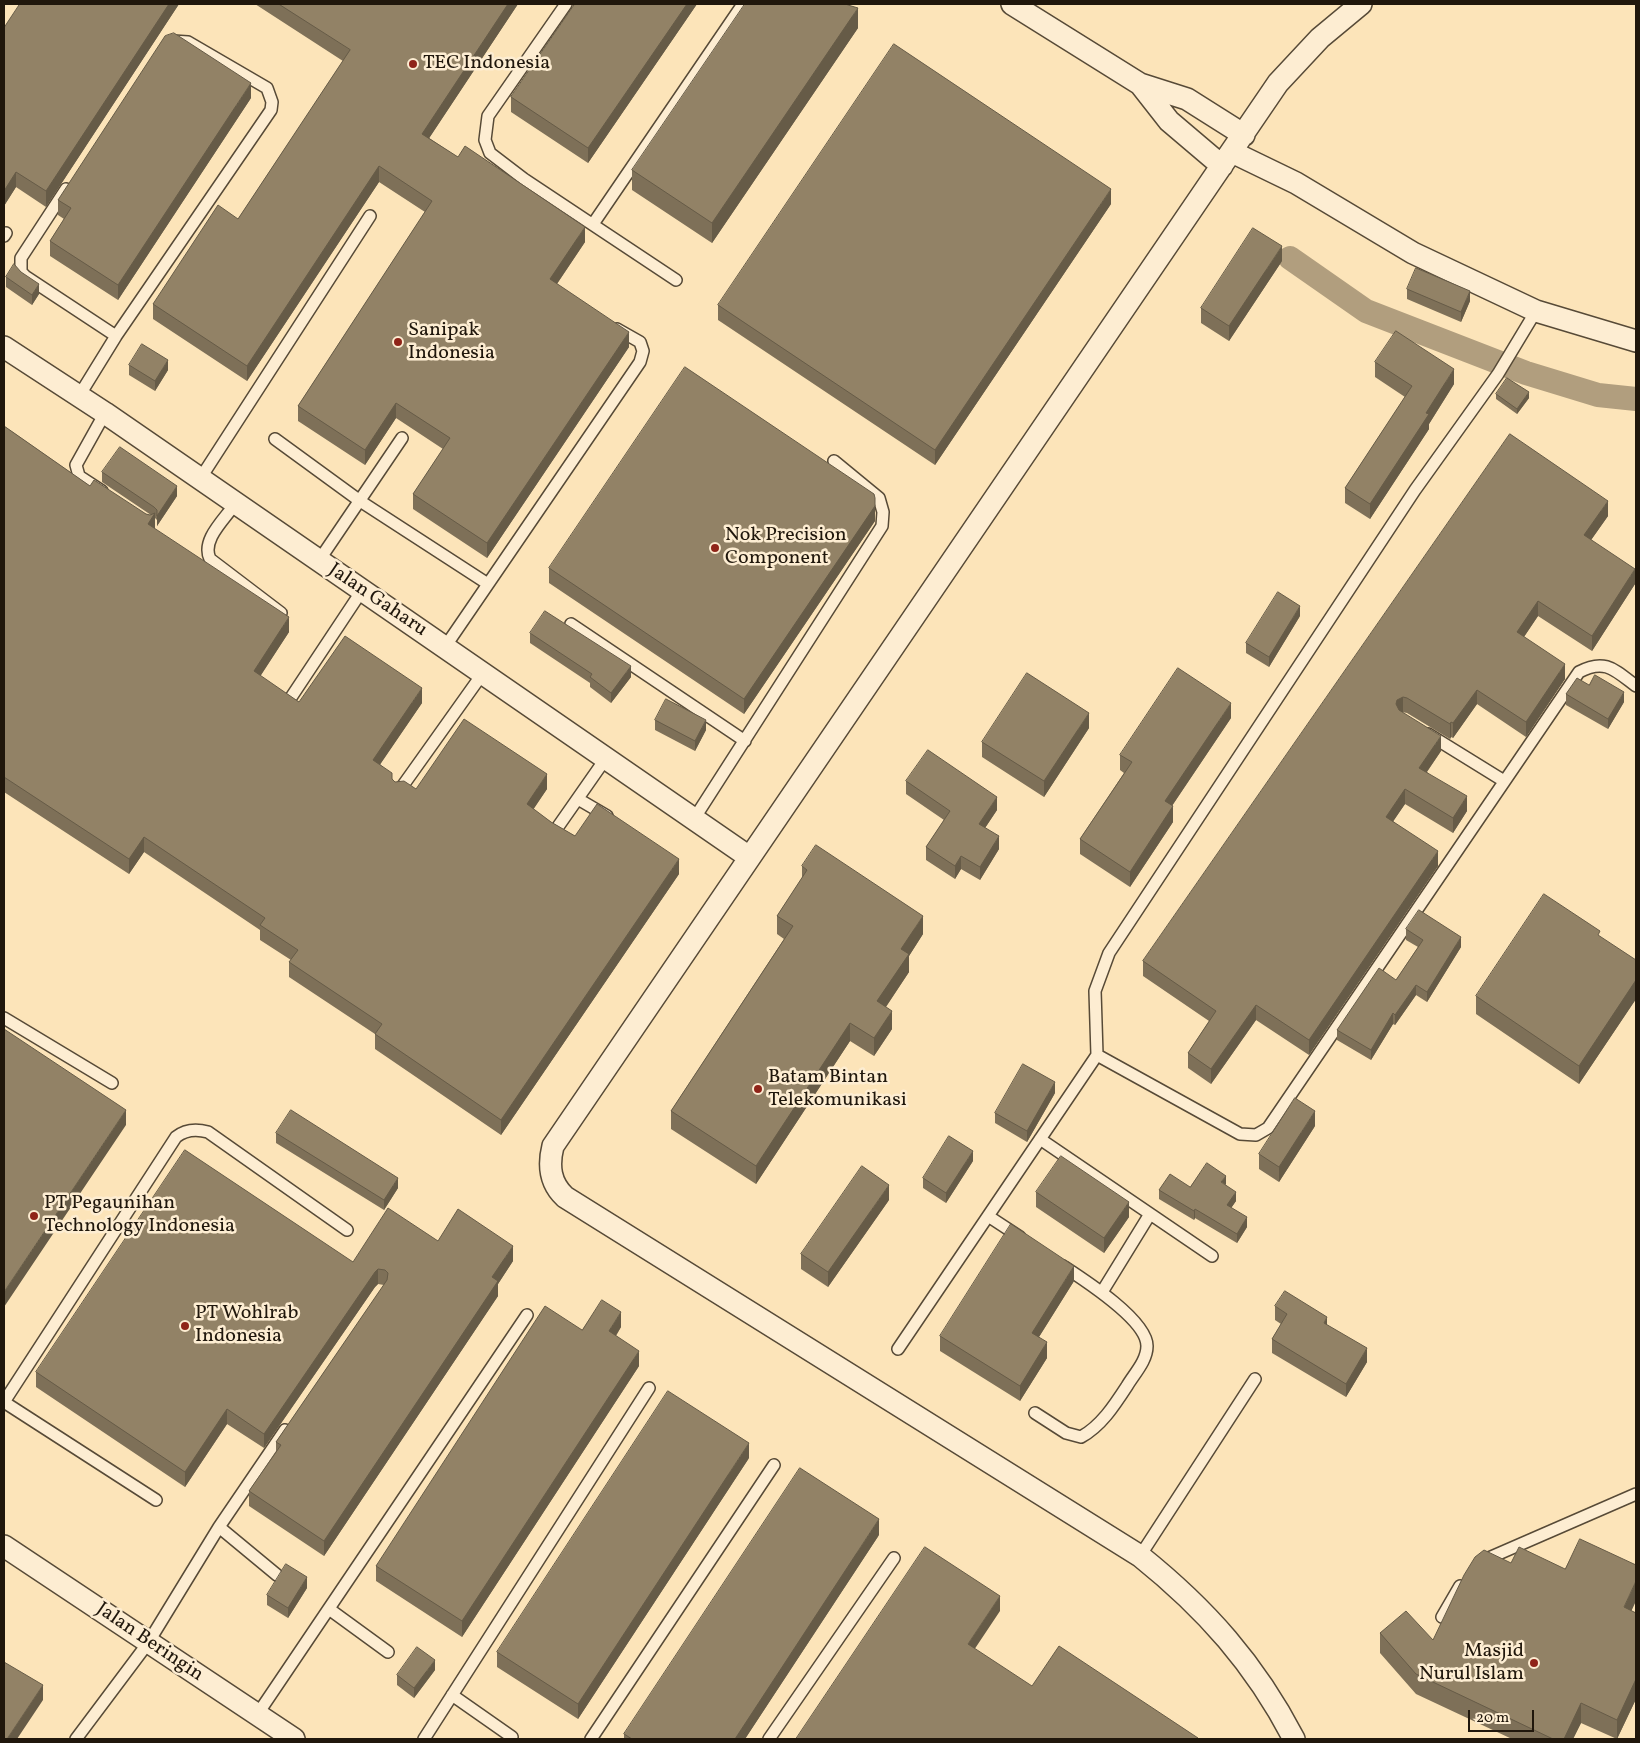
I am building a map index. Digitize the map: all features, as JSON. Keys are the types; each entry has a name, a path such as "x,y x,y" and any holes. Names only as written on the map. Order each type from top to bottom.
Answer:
{"street":[{"path":"1012,4 1140,84 1187,99 1233,151"},
{"path":"1294,1739 1274,1700 1221,1631 1174,1583 1140,1556 574,1202 556,1188 549,1160 553,1146 1278,83 1320,38 1361,4"},
{"path":"1140,84 1169,121 1296,183 1413,253 1536,311 1636,341"},
{"name":"Jalan Gaharu","path":"4,347 105,413 361,592 445,647 749,857"},
{"name":"Jalan Beringin","path":"4,1546 148,1644 294,1739"}],"lane":[{"path":"566,4 488,116 484,140 490,153 499,160 676,280"},
{"path":"593,224 742,4"},
{"path":"78,396 116,336 271,110 272,102 267,88 188,42 174,40 160,45"},
{"path":"75,176 22,258 21,272 116,336"},
{"path":"200,479 370,216"},
{"path":"898,1348 1097,1055 1095,991 1110,953 1415,490 1498,374 1536,311"},
{"path":"445,647 640,362 644,351 640,342 607,323"},
{"path":"105,413 76,465 79,476 111,497"},
{"path":"318,562 402,438"},
{"path":"275,439 360,501 488,584"},
{"path":"694,819 882,526 883,512 879,498 834,460"},
{"path":"235,504 208,543 207,551 210,559 283,614"},
{"path":"288,702 361,592"},
{"path":"571,624 745,741"},
{"path":"1097,1055 1240,1134 1256,1135 1268,1128 1579,672 1590,666 1609,666 1636,686"},
{"path":"399,791 483,673"},
{"path":"1420,729 1504,781"},
{"path":"555,831 606,758"},
{"path":"578,799 617,822"},
{"path":"4,1018 112,1083"},
{"path":"156,1500 4,1402 176,1136 181,1132 200,1130 208,1132 347,1230"},
{"path":"1040,1139 1212,1256"},
{"path":"1102,1292 1150,1214"},
{"path":"988,1216 1029,1243"},
{"path":"1035,1413 1066,1433 1081,1437 1094,1430 1119,1398 1145,1358 1147,1344 1141,1329 1102,1292 1053,1259"},
{"path":"257,1715 527,1315"},
{"path":"1140,1556 1255,1379"},
{"path":"424,1739 649,1388"},
{"path":"81,1738 148,1644 219,1527 292,1421"},
{"path":"591,1739 774,1465"},
{"path":"1475,1567 1495,1555 1636,1494"},
{"path":"219,1527 277,1575"},
{"path":"769,1739 894,1558"},
{"path":"1442,1617 1464,1579"},
{"path":"328,1609 388,1652"},
{"path":"452,1695 512,1737"}],"building":[{"path":"20,4 169,4 46,191 16,172 4,191 4,28"},
{"path":"279,4 508,4 422,134 458,157 465,146 585,227 550,279 629,332 487,543 413,494 450,438 396,403 365,450 298,406 432,201 379,166 247,366 153,304 218,205 238,219 350,50"},
{"path":"575,4 687,4 588,148 511,97"},
{"path":"745,4 846,4 858,8 712,223 632,170"},
{"path":"174,33 251,83 118,285 50,241 71,208 58,200 165,36"},
{"path":"894,44 1111,189 935,450 718,305"},
{"path":"1253,228 1282,246 1229,326 1201,308"},
{"path":"14,264 21,272 39,284 32,295 6,277"},
{"path":"1416,268 1470,291 1461,312 1407,289"},
{"path":"1396,331 1454,369 1426,413 1429,414 1370,504 1345,488 1412,386 1375,362"},
{"path":"142,344 168,360 155,381 129,365"},
{"name":"Nok Precision Component","path":"685,367 874,494 875,498 875,506 744,699 549,568"},
{"path":"1507,378 1529,392 1517,409 1496,394"},
{"path":"4,426 90,486 94,480 146,514 155,513 148,524 289,617 254,671 299,702 345,636 422,688 373,760 392,773 392,779 395,782 404,781 416,789 464,719 547,774 527,804 551,822 575,836 597,804 679,859 501,1120 375,1034 382,1024 289,962 298,950 260,925 265,918 144,837 129,859 4,777"},
{"path":"1510,434 1608,501 1584,535 1635,569 1592,636 1538,601 1517,632 1565,664 1526,722 1477,690 1453,723 1451,722 1450,724 1407,698 1403,697 1397,700 1396,704 1399,710 1441,736 1419,768 1467,796 1453,818 1405,789 1386,817 1438,851 1309,1040 1256,1005 1211,1069 1188,1053 1216,1011 1143,961"},
{"path":"120,447 177,486 157,516 157,510 154,507 102,472"},
{"path":"1278,592 1300,606 1269,657 1246,643"},
{"path":"545,611 631,666 611,693 590,677 592,674 530,633"},
{"path":"1178,668 1231,703 1165,801 1173,806 1130,872 1080,839 1132,762 1120,755"},
{"path":"1027,673 1089,713 1044,781 982,742"},
{"path":"1595,675 1624,692 1608,719 1566,694 1577,678 1589,685"},
{"path":"666,699 706,720 695,741 655,720"},
{"path":"928,750 997,797 979,824 999,836 980,867 961,856 955,866 926,847 950,811 906,781"},
{"path":"816,845 923,916 901,949 909,954 877,1001 892,1011 874,1038 850,1023 756,1166 671,1111 793,926 777,916 807,870 802,866"},
{"path":"1544,894 1600,931 1598,935 1636,960 1636,980 1579,1066 1476,996"},
{"path":"1419,910 1461,937 1427,992 1416,985 1395,1015 1393,1013 1371,1050 1337,1030 1379,968 1396,980 1423,940 1406,929"},
{"name":"PT Pegaunihan Technology Indonesia","path":"4,1029 126,1110 4,1292"},
{"path":"1023,1064 1055,1082 1027,1131 995,1113"},
{"path":"1295,1098 1315,1111 1279,1167 1259,1154"},
{"path":"291,1110 398,1178 384,1200 276,1133"},
{"path":"949,1136 973,1151 946,1193 923,1178"},
{"path":"185,1150 353,1262 388,1208 438,1241 458,1209 513,1246 492,1277 498,1281 324,1541 249,1491 281,1445 276,1442 387,1280 388,1273 385,1270 378,1269 375,1272 264,1434 227,1409 185,1472 36,1372"},
{"path":"1061,1156 1129,1202 1104,1238 1036,1192"},
{"path":"1207,1163 1226,1176 1221,1182 1236,1192 1227,1205 1247,1217 1237,1234 1159,1190 1170,1174 1190,1187"},
{"path":"862,1166 889,1185 828,1272 801,1254"},
{"path":"1011,1224 1074,1266 1032,1333 1047,1342 1020,1386 940,1336"},
{"path":"1285,1291 1327,1317 1324,1323 1367,1348 1346,1384 1272,1339 1287,1314 1275,1306"},
{"path":"602,1300 621,1312 609,1331 639,1351 462,1621 376,1566 545,1306 582,1330"},
{"path":"668,1391 749,1443 578,1704 497,1652"},
{"path":"800,1468 879,1519 735,1739 632,1739 624,1734"},
{"name":"Masjid Nurul Islam","path":"1580,1539 1636,1565 1636,1581 1624,1607 1636,1613 1636,1679 1617,1720 1581,1703 1564,1739 1553,1739 1416,1674 1380,1633 1406,1611 1433,1640 1464,1575 1475,1557 1484,1550 1511,1563 1519,1547 1565,1569"},
{"path":"925,1547 1000,1596 968,1644 1032,1686 1059,1646 1198,1738 796,1739"},
{"path":"286,1564 307,1577 288,1608 267,1595"},
{"path":"417,1647 435,1660 414,1688 397,1675"},
{"path":"4,1662 43,1685 7,1739 4,1739"}],"waterway":[{"path":"1290,258 1366,311 1526,373 1598,395 1636,399"}],"place":[{"name":"TEC Indonesia","path":"413,64"},
{"name":"Sanipak Indonesia","path":"398,342"},
{"name":"Nok Precision Component","path":"715,548"},
{"name":"Batam Bintan Telekomunikasi","path":"758,1089"},
{"name":"PT Pegaunihan Technology Indonesia","path":"34,1216"},
{"name":"PT Wohlrab Indonesia","path":"185,1326"},
{"name":"Masjid Nurul Islam","path":"1534,1663"}]}
